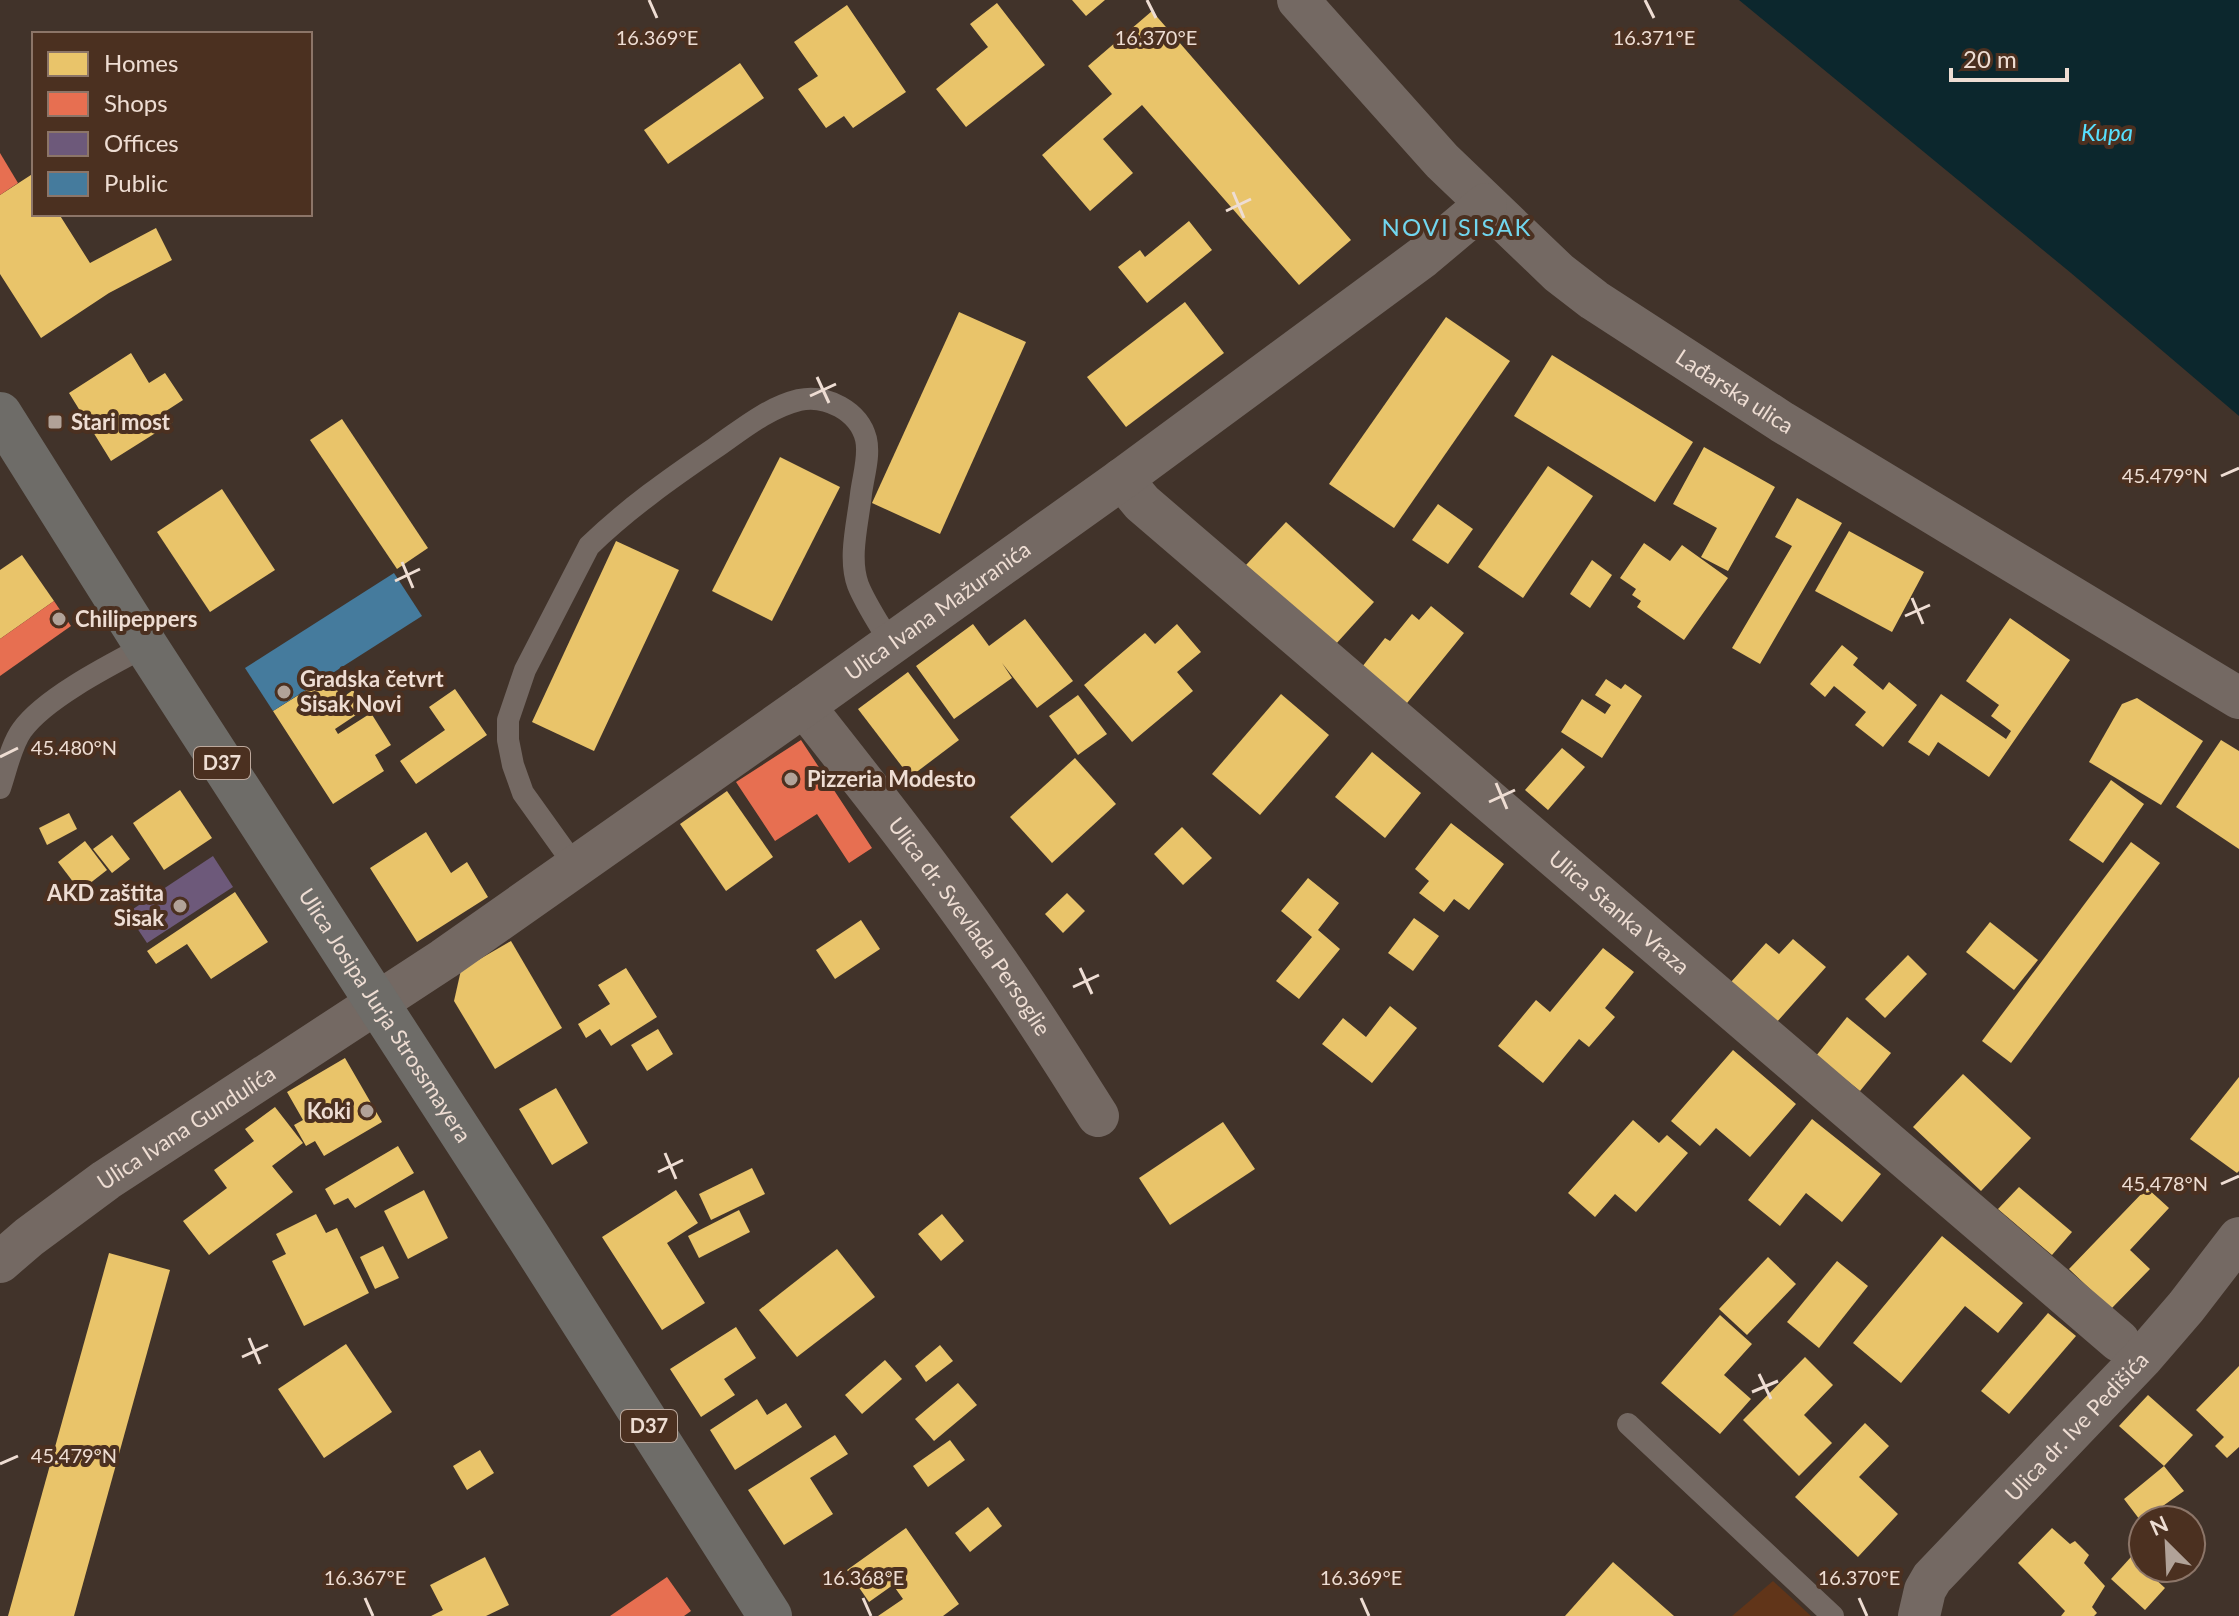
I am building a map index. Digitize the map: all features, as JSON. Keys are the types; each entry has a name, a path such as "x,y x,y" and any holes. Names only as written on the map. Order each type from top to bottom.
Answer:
{"main road":[{"name":"Ulica Josipa Jurja Strossmayera","path":"0,414 770,1616"}],"street":[{"name":"Lađarska ulica","path":"1298,0 1442,161 1559,273 1637,329 1782,422 2239,698"},
{"name":"Ulica Ivana Mažuranića","path":"376,1002 444,959 576,867 1122,479 1423,257 1486,204"},
{"name":"Ulica Stanka Vraza","path":"1122,479 1142,503 2119,1341"},
{"name":"Ulica dr. Svevlada Persoglie","path":"804,706 967,919 1034,1015 1098,1116"},
{"name":"Ulica Ivana Gundulića","path":"0,1262 106,1180 376,1002"},
{"name":"Ulica dr. Ive Pedišića","path":"1919,1616 1925,1590 1932,1578 2142,1358 2239,1238"}],"lane":[{"path":"576,867 523,793 513,765 508,720 525,670 589,546 673,478 761,416 801,400 818,398 842,406 862,429 867,447 855,569 858,585 891,644"},
{"path":"0,788 15,742 28,722 46,706 102,669 146,646"},
{"path":"1628,1424 1833,1616"}],"shaded area":[{"path":"1773,1581 1811,1616 1732,1616"}],"water":[{"name":"Kupa","path":"1739,0 2239,0 2239,416 2071,273"}],"building: Homes":[{"path":"1072,0 1105,0 1086,16"},
{"path":"997,3 1045,65 966,127 936,89 988,47 970,24"},
{"path":"847,5 906,92 853,128 844,116 826,128 798,89 818,76 794,42"},
{"path":"1152,11 1351,240 1299,285 1142,105 1103,139 1133,173 1090,211 1042,155 1112,94 1088,66"},
{"path":"740,63 764,98 668,164 644,130"},
{"path":"32,174 32,216 60,216 90,263 156,228 172,260 109,293 41,338 0,274 0,195"},
{"path":"1189,221 1212,250 1147,303 1118,267 1140,250 1145,257"},
{"path":"1185,302 1224,353 1126,427 1087,377"},
{"path":"959,312 1026,342 940,534 872,503"},
{"path":"1446,317 1510,361 1394,528 1329,484"},
{"path":"131,353 149,383 165,373 183,400 166,411 173,422 111,461 69,393"},
{"path":"1552,355 1693,442 1655,502 1514,416"},
{"path":"342,419 428,548 397,569 310,440"},
{"path":"1704,447 1775,487 1728,571 1701,557 1717,528 1673,504"},
{"path":"780,457 840,487 772,621 712,591"},
{"path":"1548,466 1593,496 1523,598 1478,567"},
{"path":"222,489 275,570 210,612 157,532"},
{"path":"1797,498 1842,523 1760,664 1732,648 1792,546 1775,537"},
{"path":"1438,504 1473,529 1448,564 1412,540"},
{"path":"1286,522 1374,602 1335,645 1246,565"},
{"path":"1849,531 1924,572 1892,632 1815,591"},
{"path":"616,541 679,570 594,751 532,722"},
{"path":"1644,543 1670,561 1682,545 1728,578 1684,640 1637,607 1641,601 1632,595 1636,589 1620,578"},
{"path":"22,555 54,601 0,639 0,570"},
{"path":"1592,560 1612,575 1590,608 1570,594"},
{"path":"1431,606 1464,633 1403,708 1358,672 1385,638 1390,641 1412,614 1419,620"},
{"path":"2010,618 2070,660 1989,777 1938,742 1929,756 1908,742 1941,694 2006,739 2011,731 1991,716 1999,705 1966,681"},
{"path":"1025,619 1073,681 1037,708 1002,663 1012,678 954,719 916,666 973,624 989,646"},
{"path":"1177,624 1201,652 1177,672 1193,691 1132,742 1084,685 1145,633 1155,644"},
{"path":"1842,645 1858,658 1853,665 1883,690 1889,682 1917,705 1883,747 1855,725 1866,712 1834,686 1825,697 1810,684"},
{"path":"908,672 959,740 910,777 858,709"},
{"path":"329,676 342,698 353,690 365,709 335,729 338,734 371,713 391,745 375,755 384,771 333,804 273,711"},
{"path":"1606,679 1621,689 1625,684 1642,696 1602,758 1561,732 1582,699 1605,714 1611,705 1595,695"},
{"path":"455,689 487,735 416,784 400,761 445,730 429,707"},
{"path":"1281,694 1329,735 1260,815 1212,774"},
{"path":"1078,695 1107,734 1078,755 1049,716"},
{"path":"2137,698 2203,741 2161,805 2089,762 2122,704"},
{"path":"2221,740 2239,751 2239,849 2176,807"},
{"path":"1562,748 1585,767 1548,810 1525,790"},
{"path":"1372,752 1421,793 1385,838 1335,797"},
{"path":"1075,758 1116,804 1052,863 1010,817"},
{"path":"2111,780 2144,804 2103,863 2069,840"},
{"path":"180,790 212,838 164,870 133,823"},
{"path":"727,791 773,857 726,891 680,824"},
{"path":"69,813 77,829 47,845 39,828"},
{"path":"1451,823 1504,864 1469,910 1454,899 1444,912 1419,893 1429,881 1415,869"},
{"path":"1182,827 1212,858 1183,885 1154,854"},
{"path":"426,832 451,873 467,862 488,897 417,942 370,868"},
{"path":"112,835 130,859 112,873 93,849"},
{"path":"85,841 107,870 80,891 58,862"},
{"path":"2131,842 2160,863 2011,1063 1982,1041"},
{"path":"1308,878 1339,903 1318,930 1340,949 1299,999 1276,981 1312,937 1281,911"},
{"path":"235,892 268,942 211,979 187,944 156,964 147,951"},
{"path":"1067,893 1085,911 1063,933 1045,914"},
{"path":"1414,918 1439,936 1413,971 1388,953"},
{"path":"861,920 880,949 835,979 816,950"},
{"path":"1990,922 2038,960 2014,990 1966,952"},
{"path":"1793,939 1826,967 1776,1023 1731,982 1766,943 1779,954"},
{"path":"511,941 562,1028 495,1069 454,1001 461,970"},
{"path":"1603,948 1634,972 1605,1008 1615,1017 1589,1047 1579,1039 1543,1083 1498,1046 1536,1000 1550,1012"},
{"path":"1908,955 1927,974 1885,1018 1865,999"},
{"path":"626,968 657,1017 611,1046 600,1029 586,1038 578,1024 610,1004 598,985"},
{"path":"1390,1006 1417,1028 1372,1083 1322,1044 1343,1018 1366,1037"},
{"path":"1847,1017 1891,1053 1860,1091 1816,1056"},
{"path":"658,1029 673,1054 647,1071 631,1045"},
{"path":"1733,1050 1796,1104 1750,1157 1716,1128 1700,1146 1671,1121"},
{"path":"345,1058 382,1122 324,1156 315,1141 306,1146 294,1125 303,1120 287,1092"},
{"path":"1963,1074 2031,1138 1981,1191 1913,1127"},
{"path":"2239,1077 2239,1171 2237,1173 2190,1139"},
{"path":"556,1088 588,1143 552,1165 519,1109"},
{"path":"275,1107 303,1143 272,1166 293,1192 209,1255 183,1221 227,1188 214,1170 254,1141 245,1129"},
{"path":"1812,1119 1881,1174 1842,1222 1806,1193 1780,1226 1748,1200"},
{"path":"1633,1120 1659,1143 1667,1135 1688,1153 1636,1212 1615,1194 1595,1217 1568,1193"},
{"path":"1223,1122 1255,1169 1170,1225 1139,1178"},
{"path":"398,1146 414,1173 355,1208 348,1198 334,1205 325,1189"},
{"path":"752,1168 765,1194 711,1220 699,1194"},
{"path":"2019,1187 2072,1232 2052,1255 1998,1209"},
{"path":"2147,1188 2169,1208 2130,1250 2150,1269 2111,1309 2069,1269"},
{"path":"424,1190 448,1238 408,1259 384,1211"},
{"path":"676,1190 698,1223 667,1243 705,1303 662,1330 602,1237"},
{"path":"739,1210 750,1232 699,1258 688,1236"},
{"path":"316,1214 326,1233 337,1228 369,1293 304,1326 272,1261 286,1254 276,1234"},
{"path":"942,1214 964,1241 941,1261 918,1234"},
{"path":"1942,1236 2023,1303 1998,1333 1965,1306 1901,1383 1853,1343"},
{"path":"383,1246 399,1278 375,1289 360,1257"},
{"path":"837,1249 875,1297 797,1357 759,1310"},
{"path":"109,1253 170,1270 74,1616 8,1616"},
{"path":"1768,1257 1796,1284 1747,1335 1719,1309"},
{"path":"1837,1261 1868,1286 1819,1348 1787,1322"},
{"path":"2048,1313 2076,1336 2009,1414 1981,1391"},
{"path":"1720,1315 1752,1344 1724,1375 1751,1399 1720,1434 1661,1383"},
{"path":"736,1327 756,1358 724,1379 735,1395 701,1417 670,1369"},
{"path":"346,1344 392,1412 324,1458 278,1389"},
{"path":"940,1345 953,1361 926,1382 915,1366"},
{"path":"1805,1357 1833,1385 1804,1415 1832,1443 1799,1476 1743,1420"},
{"path":"885,1360 902,1379 862,1414 845,1395"},
{"path":"2239,1366 2239,1447 2227,1458 2215,1446 2224,1437 2196,1410"},
{"path":"958,1383 977,1405 934,1441 915,1419"},
{"path":"2148,1395 2193,1435 2164,1466 2119,1426"},
{"path":"757,1399 767,1415 786,1403 802,1427 735,1470 710,1430"},
{"path":"1865,1423 1889,1446 1859,1477 1898,1514 1858,1557 1795,1497"},
{"path":"835,1435 848,1454 810,1478 833,1514 784,1545 748,1490"},
{"path":"950,1440 965,1460 928,1487 913,1466"},
{"path":"480,1450 494,1473 467,1490 453,1466"},
{"path":"2164,1466 2184,1491 2166,1504 2128,1504 2124,1499"},
{"path":"988,1507 1002,1526 970,1552 955,1533"},
{"path":"906,1528 959,1604 943,1616 878,1616 903,1599 893,1585 869,1602 847,1570"},
{"path":"2052,1528 2070,1544 2075,1541 2089,1555 2084,1563 2105,1586 2092,1607 2097,1613 2094,1616 2061,1616 2065,1611 2018,1563"},
{"path":"485,1557 509,1605 486,1616 431,1616 443,1610 430,1585"},
{"path":"2127,1561 2127,1584 2161,1584 2165,1588 2145,1610 2111,1579"},
{"path":"1613,1562 1674,1616 1565,1616"}],"building: Shops":[{"path":"0,153 18,183 0,195"},
{"path":"54,601 71,626 0,676 0,639"},
{"path":"801,740 872,848 849,863 817,814 775,841 736,782"},
{"path":"667,1577 691,1611 684,1616 610,1616"}],"building: Offices":[{"path":"213,856 233,887 147,943 127,913"}],"building: Public":[{"path":"394,573 422,616 273,711 245,668"}],"place":[{"name":"Stari most","path":"55,422"},
{"name":"Chilipeppers","path":"59,619"},
{"name":"Gradska četvrt Sisak Novi","path":"284,692"},
{"name":"Pizzeria Modesto","path":"791,779"},
{"name":"AKD zaštita Sisak","path":"180,906"},
{"name":"Koki","path":"367,1111"}],"district":[{"name":"NOVI SISAK","path":"1457,228"}]}
